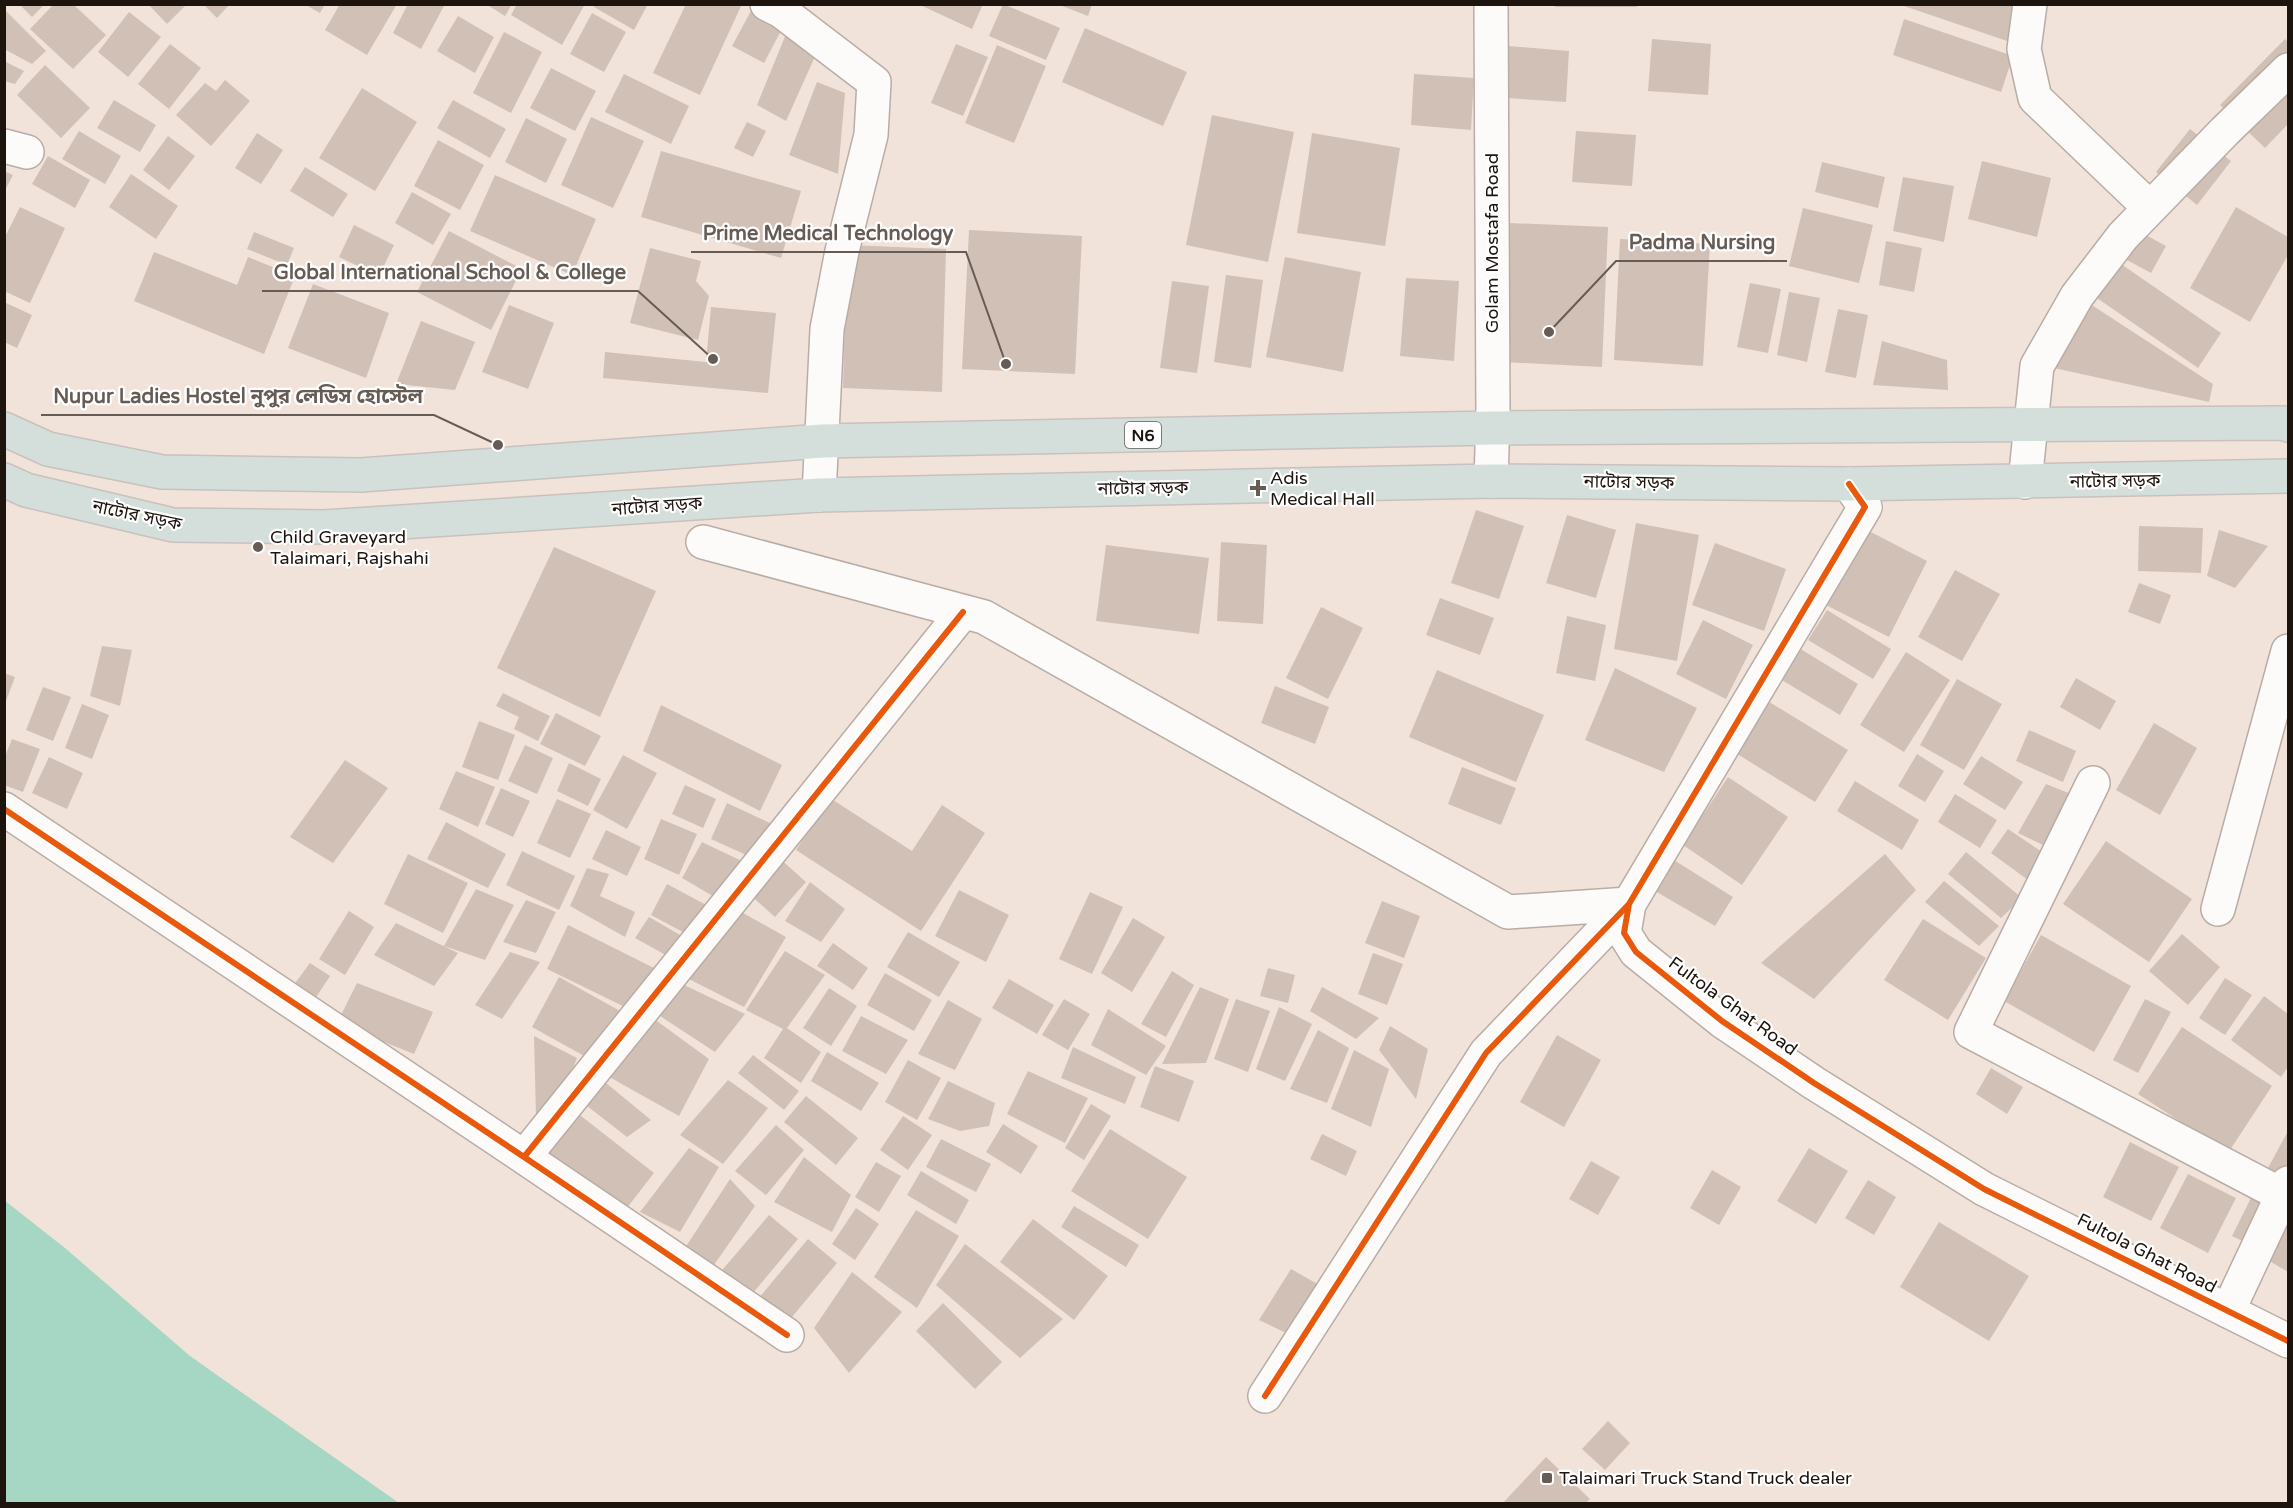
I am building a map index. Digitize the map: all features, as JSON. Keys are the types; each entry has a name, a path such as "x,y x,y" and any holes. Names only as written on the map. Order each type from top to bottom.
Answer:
{"highway":[{"name":"N6","path":"4,429 48,449 162,472 361,475 822,441 1492,428 2031,423 2283,423 2289,425"},
{"name":"নাটোর সড়ক","path":"4,480 26,490 173,525 324,527 819,495 1491,481 2025,483 2289,476"}],"street":[{"path":"767,4 781,11 874,82 871,135 842,251 828,329 819,495"},
{"name":"Golam Mostafa Road","path":"1491,4 1491,481"},
{"path":"2030,4 2024,49 2035,98 2150,208"},
{"path":"2025,483 2037,366 2077,296 2123,236 2224,131 2289,70"},
{"name":"Fultola Ghat Road","path":"1849,484 1865,507 1629,904 1624,933 1636,952 1722,1021 1814,1083 1984,1189 2289,1341"},
{"path":"703,542 984,617 1508,912 1629,904"},
{"path":"524,1157 963,612"},
{"path":"2218,909 2289,651"},
{"path":"2092,783 1971,1032 2286,1189 2228,1311"},
{"path":"4,809 787,1335"},
{"path":"1265,1396 1486,1053 1629,904"}],"shaded area":[{"path":"4,1200 65,1248 190,1356 399,1503 5,1503"}],"building":[{"path":"19,4 45,4 32,17"},
{"path":"148,4 187,4 167,24"},
{"path":"203,4 230,4 217,18"},
{"path":"304,4 325,4 320,13"},
{"path":"340,4 397,4 367,55 325,30"},
{"path":"408,4 445,4 421,49 393,33"},
{"path":"486,4 512,4 505,16"},
{"path":"517,4 585,4 562,45 511,15"},
{"path":"596,4 648,4 634,30 594,7"},
{"path":"686,4 742,4 700,95 653,73"},
{"path":"918,4 983,4 972,29"},
{"path":"1003,4 1060,28 1046,60 989,36"},
{"path":"1057,4 1092,4 1088,16"},
{"path":"1555,4 1637,4 1637,7 1555,7"},
{"path":"1905,4 2017,4 2013,43 1904,6"},
{"path":"53,5 74,5 106,35 73,69 30,29"},
{"path":"4,9 46,51 32,64 4,49"},
{"path":"752,9 784,25 764,63 732,46"},
{"path":"129,12 161,37 128,77 98,52"},
{"path":"592,13 626,32 604,72 570,54"},
{"path":"458,16 494,37 475,73 437,51"},
{"path":"1904,19 2013,56 2001,92 1893,55"},
{"path":"1085,28 1187,72 1163,126 1062,82"},
{"path":"504,32 542,52 511,113 473,93"},
{"path":"786,34 817,52 786,121 757,105"},
{"path":"1652,39 1711,44 1708,95 1648,91"},
{"path":"2285,39 2288,42 2288,124 2265,148 2220,105"},
{"path":"170,44 201,68 169,109 138,84"},
{"path":"956,44 988,57 963,116 931,103"},
{"path":"997,45 1046,66 1014,143 965,123"},
{"path":"1509,46 1569,51 1566,102 1506,98"},
{"path":"4,61 24,71 15,84 4,81"},
{"path":"45,65 90,108 61,138 17,95"},
{"path":"551,68 596,91 575,131 530,108"},
{"path":"624,74 689,106 671,144 605,112"},
{"path":"1414,74 1474,78 1471,130 1411,125"},
{"path":"225,80 250,101 211,146 176,115 205,83 216,91"},
{"path":"817,82 845,93 838,174 789,155"},
{"path":"362,88 417,122 375,191 319,158"},
{"path":"114,100 156,125 140,152 97,128"},
{"path":"453,100 506,129 490,158 437,128"},
{"path":"1212,115 1294,132 1268,262 1186,245"},
{"path":"591,117 644,141 613,208 561,185"},
{"path":"526,118 567,139 546,183 505,162"},
{"path":"747,122 766,131 753,157 734,148"},
{"path":"2190,129 2231,161 2197,205 2156,172"},
{"path":"79,131 121,156 105,184 62,159"},
{"path":"1576,131 1636,135 1632,186 1572,182"},
{"path":"257,133 283,150 261,184 235,168"},
{"path":"1312,133 1400,148 1385,246 1297,233"},
{"path":"168,136 195,156 169,190 143,170"},
{"path":"438,140 484,165 460,210 414,186"},
{"path":"661,151 801,191 781,258 641,217"},
{"path":"48,156 90,180 75,208 32,184"},
{"path":"1982,161 2051,178 2037,237 1968,219"},
{"path":"1822,162 1885,177 1878,208 1815,192"},
{"path":"305,167 348,194 333,217 290,191"},
{"path":"4,171 13,175 4,192"},
{"path":"131,174 178,206 156,239 109,207"},
{"path":"495,175 596,219 572,275 470,231"},
{"path":"1903,177 1954,186 1944,242 1893,231"},
{"path":"412,192 451,214 433,245 395,223"},
{"path":"20,207 65,228 30,303 4,291 4,239"},
{"path":"2236,207 2288,237 2288,255 2250,322 2190,288"},
{"path":"1803,208 1873,225 1859,283 1789,266"},
{"path":"1509,223 1608,227 1602,367 1503,362"},
{"path":"354,225 394,245 379,276 339,257"},
{"path":"2135,229 2166,246 2151,273 2114,253"},
{"path":"969,230 1082,236 1075,374 962,369"},
{"path":"449,231 522,269 491,330 417,292"},
{"path":"254,232 294,248 287,265 247,249"},
{"path":"1620,239 1710,244 1703,366 1614,360"},
{"path":"1886,241 1922,248 1914,292 1879,285"},
{"path":"847,245 946,249 942,392 843,388"},
{"path":"650,248 701,261 696,281 709,296 698,340 630,323"},
{"path":"154,252 237,285 248,257 295,276 264,354 134,301"},
{"path":"1285,257 1361,272 1343,372 1266,357"},
{"path":"2121,264 2221,333 2198,368 2097,298"},
{"path":"1226,275 1263,280 1251,368 1214,362"},
{"path":"1406,278 1459,281 1454,361 1400,356"},
{"path":"1172,281 1209,286 1197,373 1160,368"},
{"path":"1750,283 1781,289 1768,353 1737,347"},
{"path":"313,284 389,313 366,378 288,348"},
{"path":"1789,292 1820,298 1807,362 1777,355"},
{"path":"2084,300 2213,384 2209,402 2054,368"},
{"path":"4,302 32,315 17,348 4,342"},
{"path":"509,305 554,323 528,389 482,372"},
{"path":"711,307 776,313 768,393 603,378 605,352 706,362"},
{"path":"1838,309 1868,315 1856,378 1825,372"},
{"path":"421,321 475,342 455,390 396,384"},
{"path":"1882,341 1947,360 1948,390 1873,385"},
{"path":"1476,510 1524,526 1499,599 1451,583"},
{"path":"1567,515 1616,530 1596,598 1546,583"},
{"path":"1636,523 1699,535 1677,661 1614,649"},
{"path":"2139,526 2203,528 2201,573 2138,571"},
{"path":"1863,528 1927,561 1889,637 1824,604"},
{"path":"2219,530 2268,546 2235,588 2207,576"},
{"path":"1221,542 1267,545 1263,624 1217,621"},
{"path":"1715,543 1786,569 1764,631 1692,605"},
{"path":"1106,545 1209,558 1199,634 1096,621"},
{"path":"554,547 656,591 600,717 497,668"},
{"path":"1955,570 2000,594 1962,661 1918,637"},
{"path":"2139,583 2171,595 2160,624 2128,612"},
{"path":"1440,598 1494,618 1480,655 1426,635"},
{"path":"1321,607 1363,628 1328,699 1286,678"},
{"path":"1827,610 1891,649 1873,679 1808,640"},
{"path":"1567,616 1606,625 1595,681 1556,673"},
{"path":"1703,620 1753,645 1726,699 1676,674"},
{"path":"1794,645 1858,684 1840,715 1775,676"},
{"path":"102,646 132,650 120,706 90,696"},
{"path":"1906,652 1950,680 1904,752 1860,725"},
{"path":"1615,668 1697,708 1664,772 1585,740"},
{"path":"1437,670 1544,715 1516,782 1409,737"},
{"path":"4,673 15,677 5,704 4,704"},
{"path":"2076,678 2116,701 2100,730 2060,707"},
{"path":"1957,679 2002,704 1964,770 1920,745"},
{"path":"1275,686 1329,707 1315,744 1261,723"},
{"path":"43,687 71,697 53,741 26,730"},
{"path":"503,693 550,716 538,741 514,729 519,717 496,706"},
{"path":"1766,700 1848,750 1815,802 1734,752"},
{"path":"82,704 109,715 92,759 65,748"},
{"path":"661,705 782,765 760,811 643,751"},
{"path":"556,713 601,736 585,766 540,744"},
{"path":"479,721 515,735 498,780 462,767"},
{"path":"2154,723 2197,748 2160,815 2116,790"},
{"path":"2029,730 2076,751 2063,782 2016,761"},
{"path":"12,739 40,749 23,792 4,785 4,759"},
{"path":"525,745 553,758 537,794 508,781"},
{"path":"1917,754 1944,771 1925,802 1898,786"},
{"path":"623,755 657,773 627,829 593,810"},
{"path":"1981,756 2023,782 2005,810 1963,784"},
{"path":"49,757 83,773 67,809 32,793"},
{"path":"345,760 388,788 333,863 290,837"},
{"path":"569,763 601,779 588,806 557,791"},
{"path":"1462,767 1516,788 1501,825 1448,804"},
{"path":"456,771 495,787 478,827 439,809"},
{"path":"1728,777 1788,817 1742,885 1683,845"},
{"path":"1855,781 1919,820 1902,850 1837,811"},
{"path":"2046,784 2076,796 2051,849 2018,833"},
{"path":"685,785 716,799 703,828 672,814"},
{"path":"501,788 530,801 513,837 485,824"},
{"path":"1955,794 1997,820 1980,848 1938,822"},
{"path":"830,798 912,851 942,805 985,833 921,931 796,850"},
{"path":"557,799 591,814 570,858 537,843"},
{"path":"727,803 772,824 755,859 711,839"},
{"path":"661,819 697,834 679,875 644,859"},
{"path":"446,822 506,854 488,888 427,859"},
{"path":"2008,829 2045,854 2028,880 1991,853"},
{"path":"606,830 641,847 627,876 592,859"},
{"path":"2106,841 2192,899 2149,962 2063,904"},
{"path":"702,842 748,864 723,902 682,878"},
{"path":"522,851 575,876 559,910 506,885"},
{"path":"1966,852 2022,898 2001,918 1948,874"},
{"path":"408,854 468,883 443,933 384,904"},
{"path":"1885,854 1916,890 1814,999 1761,963"},
{"path":"778,857 806,882 775,917 747,892"},
{"path":"1669,857 1733,897 1715,926 1650,888"},
{"path":"587,868 609,874 600,896 635,912 625,937 570,906"},
{"path":"1944,881 1999,926 1979,946 1925,902"},
{"path":"810,882 845,909 821,942 785,921"},
{"path":"667,884 710,907 694,938 651,915"},
{"path":"476,889 514,905 485,960 444,946"},
{"path":"959,890 1009,915 986,962 935,936"},
{"path":"1090,892 1123,907 1092,974 1059,959"},
{"path":"526,900 556,912 536,953 503,942"},
{"path":"1382,901 1420,916 1404,958 1365,943"},
{"path":"734,908 786,937 744,1007 683,976"},
{"path":"349,911 374,927 345,975 319,959"},
{"path":"649,917 682,936 673,959 635,938"},
{"path":"1133,918 1165,937 1132,992 1101,973"},
{"path":"1923,919 1986,958 1948,1020 1884,980"},
{"path":"396,923 458,953 434,986 374,955"},
{"path":"568,925 654,968 633,1011 547,969"},
{"path":"908,932 960,962 939,997 887,967"},
{"path":"2182,934 2220,967 2188,1005 2149,971"},
{"path":"2041,935 2131,986 2094,1052 2004,1001"},
{"path":"833,943 868,968 853,990 817,966"},
{"path":"785,951 825,975 787,1028 821,1052 801,1083 764,1058 783,1029 746,1010"},
{"path":"510,952 540,962 502,1019 475,1005"},
{"path":"1373,953 1403,964 1387,1005 1358,994"},
{"path":"310,963 330,976 313,1002 290,990"},
{"path":"1268,968 1295,975 1288,1003 1260,996"},
{"path":"1172,971 1194,985 1166,1037 1141,1024"},
{"path":"885,973 932,1000 914,1031 867,1005"},
{"path":"559,977 622,1012 595,1062 532,1027"},
{"path":"2225,978 2252,995 2225,1035 2199,1018"},
{"path":"1009,979 1054,1005 1037,1034 992,1008"},
{"path":"357,983 433,1012 414,1054 337,1023"},
{"path":"682,984 745,1014 715,1052 657,1014"},
{"path":"1200,987 1229,999 1206,1063 1162,1064"},
{"path":"1322,987 1379,1018 1356,1039 1310,1011"},
{"path":"829,988 857,1006 831,1046 803,1028"},
{"path":"2264,996 2288,1014 2288,1067 2281,1077 2231,1040"},
{"path":"1064,999 1090,1014 1068,1050 1042,1035"},
{"path":"1236,999 1270,1011 1248,1072 1214,1059"},
{"path":"2145,999 2171,1012 2138,1073 2113,1060"},
{"path":"948,1000 982,1019 955,1070 918,1054"},
{"path":"1279,1007 1312,1024 1285,1081 1256,1069"},
{"path":"1108,1009 1166,1046 1146,1075 1091,1045"},
{"path":"650,1016 709,1059 679,1116 595,1069"},
{"path":"861,1016 908,1040 886,1074 842,1051"},
{"path":"1390,1026 1428,1049 1416,1099 1379,1050"},
{"path":"2182,1027 2272,1086 2228,1153 2138,1094"},
{"path":"1318,1030 1349,1048 1327,1103 1290,1089"},
{"path":"1557,1035 1601,1060 1564,1127 1520,1102"},
{"path":"534,1036 577,1058 560,1101 536,1116"},
{"path":"1073,1047 1136,1077 1125,1104 1061,1078"},
{"path":"1354,1050 1389,1069 1371,1127 1331,1109"},
{"path":"827,1052 879,1083 861,1111 811,1081"},
{"path":"753,1055 799,1091 784,1110 738,1073"},
{"path":"908,1060 941,1078 917,1120 885,1102"},
{"path":"1155,1066 1194,1081 1179,1122 1140,1107"},
{"path":"1991,1068 2023,1087 2007,1114 1976,1094"},
{"path":"1028,1071 1088,1098 1065,1143 1007,1114"},
{"path":"728,1080 768,1108 723,1164 680,1135"},
{"path":"948,1081 995,1103 989,1126 960,1131 928,1119"},
{"path":"606,1083 651,1120 627,1137 582,1102"},
{"path":"806,1096 858,1138 836,1165 784,1122"},
{"path":"1091,1104 1111,1116 1084,1160 1065,1148"},
{"path":"576,1112 654,1173 623,1213 545,1152"},
{"path":"903,1116 932,1135 908,1170 880,1150"},
{"path":"1003,1124 1038,1146 1021,1174 986,1152"},
{"path":"776,1125 804,1150 766,1195 735,1171"},
{"path":"1110,1129 1187,1177 1148,1239 1071,1191"},
{"path":"2288,1131 2288,1194 2262,1179"},
{"path":"1322,1134 1357,1151 1346,1176 1310,1159"},
{"path":"941,1139 991,1164 976,1192 926,1167"},
{"path":"2130,1142 2179,1167 2151,1221 2103,1197"},
{"path":"689,1148 719,1167 680,1232 640,1212"},
{"path":"1809,1148 1848,1171 1816,1224 1777,1201"},
{"path":"804,1157 851,1195 832,1232 774,1202"},
{"path":"1591,1161 1620,1177 1598,1215 1569,1199"},
{"path":"876,1162 901,1176 879,1212 855,1197"},
{"path":"1712,1170 1741,1187 1719,1225 1690,1208"},
{"path":"921,1171 969,1200 956,1224 907,1195"},
{"path":"2188,1174 2236,1198 2208,1253 2160,1228"},
{"path":"730,1179 755,1206 714,1265 683,1251"},
{"path":"1868,1180 1896,1197 1874,1235 1845,1218"},
{"path":"2256,1188 2287,1204 2263,1251 2232,1236"},
{"path":"1074,1206 1139,1245 1126,1267 1061,1227"},
{"path":"856,1208 879,1224 855,1260 832,1244"},
{"path":"916,1210 959,1236 917,1308 874,1277"},
{"path":"769,1215 798,1239 748,1299 718,1275"},
{"path":"2288,1218 2288,1272 2266,1259"},
{"path":"1033,1219 1108,1276 1074,1320 1000,1262"},
{"path":"1939,1222 2029,1276 1989,1341 1900,1287"},
{"path":"808,1239 837,1263 787,1323 758,1299"},
{"path":"965,1244 1063,1319 1020,1358 936,1285"},
{"path":"1291,1269 1321,1286 1290,1335 1259,1320"},
{"path":"852,1272 902,1312 849,1373 814,1328"},
{"path":"943,1303 1002,1362 975,1389 916,1331"},
{"path":"1608,1421 1630,1443 1605,1470 1582,1449"},
{"name":"Talaimari Truck Stand Truck dealer","path":"1546,1457 1590,1499 1585,1504 1502,1504"}],"cycle path":[{"path":"1849,484 1865,507 1629,904 1624,933 1636,952 1722,1021 1814,1083 1984,1189 2288,1341"},
{"path":"787,1335 524,1157 963,612"},
{"path":"4,809 524,1157"},
{"path":"1265,1396 1486,1053 1629,904"}],"place":[{"name":"Padma Nursing","path":"1549,332"},
{"name":"Global International School & College","path":"713,359"},
{"name":"Prime Medical Technology","path":"1006,364"},
{"name":"Nupur Ladies Hostel নুপুর লেডিস হোস্টেল","path":"498,445"},
{"name":"Adis Medical Hall","path":"1258,488"},
{"name":"Child Graveyard Talaimari, Rajshahi","path":"258,547"},
{"name":"Talaimari Truck Stand Truck dealer","path":"1547,1478"}]}
